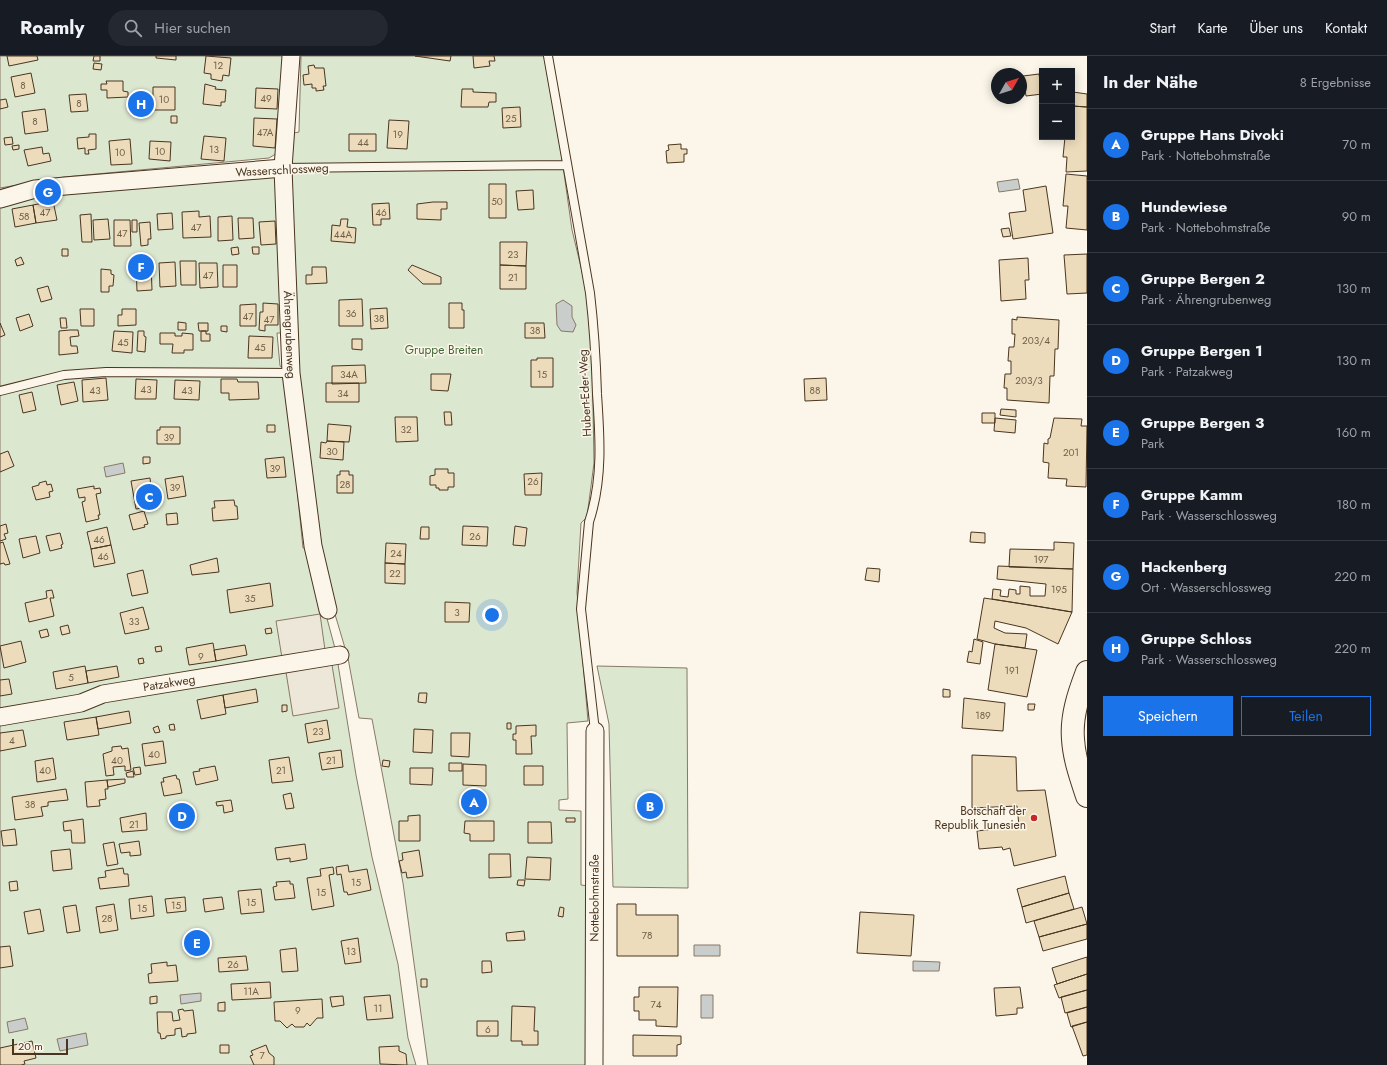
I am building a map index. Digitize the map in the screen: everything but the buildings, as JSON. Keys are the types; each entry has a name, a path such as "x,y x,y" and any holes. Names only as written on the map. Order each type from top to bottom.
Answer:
{"main road":[{"path":"1087,672 1077,698 1073,738 1080,774 1087,796"}],"street":[{"name":"Ährengrubenweg","path":"291,56 283,168 291,373 313,546 328,610"},
{"name":"Wasserschlossweg","path":"0,199 35,190 65,186 283,168"},
{"name":"Patzakweg","path":"0,717 81,703 103,694 340,655"},
{"name":"Nottebohmstraße","path":"594,1065 595,731"}],"lane":[{"name":"Hubert-Eder-Weg","path":"548,56 590,293 594,324 601,457 593,510 589,522 581,609 595,731"},
{"name":"Wasserschlossweg","path":"283,168 567,165"},
{"path":"0,391 64,375 106,372 291,373"}],"green space":[{"path":"0,56 286,56 279,152 269,158 64,177 0,188"},
{"name":"Gruppe Breiten","path":"301,56 544,56 561,152 572,230 587,292 592,346 594,463 587,517 581,523 577,592 588,721 567,723 568,799 559,800 559,810 581,811 581,885 589,886 586,1065 428,1065 403,883 372,719 359,718 348,658 320,564 298,391 290,180 294,133 299,132"},
{"path":"278,177 284,333 277,333 280,366 285,368 303,548 308,548 336,652 356,775 372,857 398,964 408,1038 416,1065 0,1065 0,206 16,200 66,191"},
{"path":"597,666 687,668 688,888 613,887 609,724"}],"shaded area":[{"path":"1018,179 1020,189 999,192 997,182"},
{"path":"563,300 572,306 572,317 576,325 573,332 561,331 557,325 556,304"},
{"path":"123,463 125,473 106,477 104,467"},
{"path":"320,614 325,650 282,658 276,621"},
{"path":"332,665 339,708 293,716 286,672"},
{"path":"694,945 720,945 720,956 694,956"},
{"path":"913,961 940,962 939,971 913,971"},
{"path":"201,993 201,1001 181,1004 180,995"},
{"path":"701,995 713,995 713,1018 701,1018"},
{"path":"25,1018 28,1029 9,1033 7,1022"},
{"path":"86,1033 88,1045 60,1051 57,1039"}],"place":[{"name":"Gruppe Schloss","path":"141,104"},
{"name":"Hackenberg","path":"48,192"},
{"name":"Gruppe Kamm","path":"141,267"},
{"name":"Gruppe Bergen 2","path":"149,497"},
{"name":"Gruppe Hans Divoki","path":"474,802"},
{"name":"Hundewiese","path":"650,806"},
{"name":"Gruppe Bergen 1","path":"182,816"},
{"name":"Botschaft der Republik Tunesien","path":"1034,818"},
{"name":"Gruppe Bergen 3","path":"197,943"}]}
